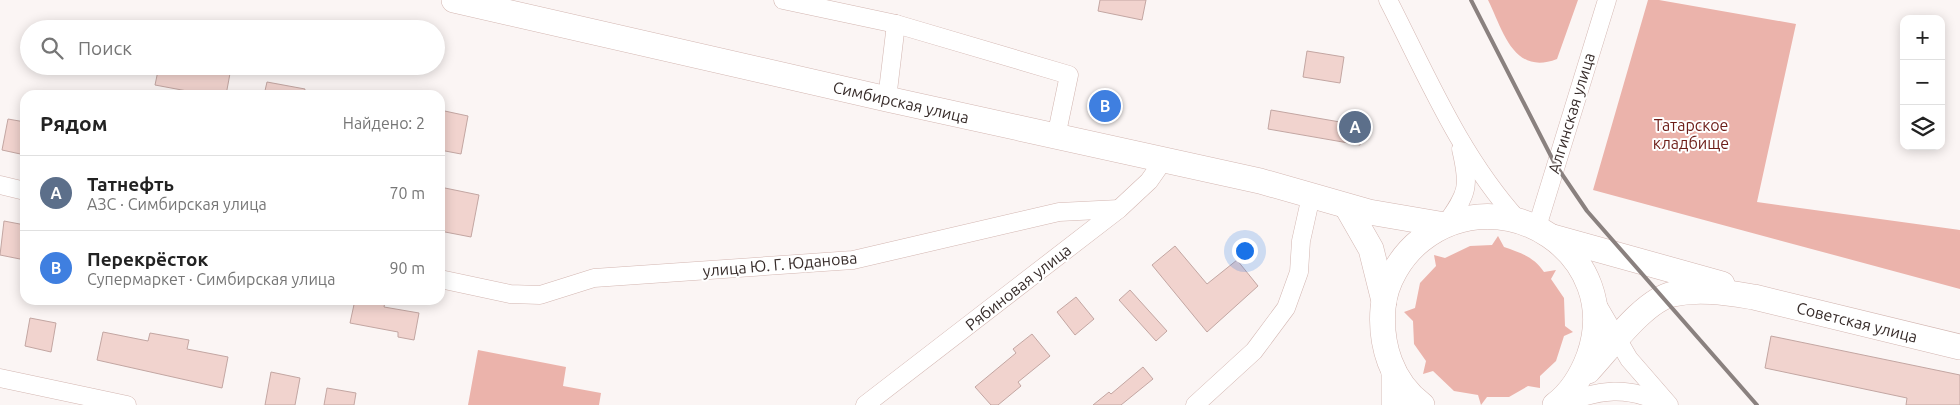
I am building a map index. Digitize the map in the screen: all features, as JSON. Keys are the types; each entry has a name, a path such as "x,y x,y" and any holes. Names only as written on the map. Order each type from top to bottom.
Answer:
{"main road":[{"name":"Симбирская улица","path":"454,0 1163,161 1260,181 1339,202 1347,207 1394,217 1445,224"},
{"path":"1347,207 1371,249 1384,301"},
{"path":"1422,405 1403,386 1394,372 1385,347 1382,325 1384,301 1392,277 1402,259 1414,245 1445,224 1478,216 1496,216 1712,280 1754,297"},
{"path":"1536,228 1579,265 1592,295 1595,320 1592,347 1586,366 1568,395"},
{"path":"1555,405 1623,349 1642,313 1672,294 1726,293 1754,297"},
{"name":"Советская улица","path":"1754,297 1960,347"},
{"path":"1394,372 1394,405"}],"street":[{"path":"783,0 896,24 1069,75 1056,136"},
{"path":"1388,0 1460,141 1500,200 1536,228"},
{"name":"Алгинская улица","path":"1536,228 1606,0"},
{"path":"887,99 896,24"},
{"path":"1445,224 1461,204 1466,190 1466,169 1460,141"},
{"name":"Рябиновая улица","path":"865,405 1119,209 1149,181 1163,161"},
{"path":"0,185 20,190"},
{"path":"1195,405 1254,351 1286,308 1299,272 1301,241 1311,196"},
{"name":"улица Ю. Г. Юданова","path":"445,280 510,294 540,295 594,278 853,260 1059,212 1119,209"},
{"path":"1592,295 1623,349 1669,405"},
{"path":"0,378 127,405"},
{"path":"1568,395 1587,395 1616,390 1633,392 1664,405"}],"green space":[{"path":"1488,0 1578,0 1557,59 1542,63 1530,61 1520,56 1505,36"},
{"name":"Татарское кладбище","path":"1648,0 1659,0 1796,24 1757,202 1960,230 1960,289 1593,190"},
{"path":"1498,236 1504,247 1531,259 1544,272 1556,270 1551,279 1564,298 1565,326 1573,332 1564,336 1556,361 1540,376 1540,388 1528,386 1509,397 1487,397 1481,405 1478,395 1454,391 1433,371 1423,374 1426,361 1414,344 1413,321 1404,312 1415,308 1420,283 1436,266 1434,255 1445,258 1470,246 1492,245"},
{"path":"478,350 566,367 563,386 601,393 599,405 468,405"}],"building":[{"path":"1100,0 1146,0 1142,20 1098,11"},
{"path":"1307,51 1344,57 1340,83 1303,77"},
{"path":"157,75 230,75 227,90 182,90 155,85"},
{"path":"267,82 305,89 305,90 265,90"},
{"path":"1092,95 1121,100 1118,117 1089,112"},
{"path":"1271,110 1363,126 1360,145 1268,129"},
{"path":"445,111 468,116 461,154 445,151"},
{"path":"8,119 20,121 20,154 2,150"},
{"path":"445,188 479,195 471,237 445,232"},
{"path":"4,221 20,224 20,259 0,255"},
{"path":"1175,246 1207,284 1237,260 1258,286 1207,332 1152,265"},
{"path":"1130,290 1167,331 1156,341 1119,300"},
{"path":"1076,297 1094,319 1075,335 1057,312"},
{"path":"354,305 384,305 384,307 419,313 414,340 398,337 398,332 350,323"},
{"path":"30,318 56,323 51,352 25,346"},
{"path":"103,332 148,341 150,333 189,340 187,349 228,357 222,388 97,360"},
{"path":"1032,334 1050,356 1018,382 1021,386 998,405 991,405 975,387 1016,353 1013,349"},
{"path":"1771,336 1960,375 1960,405 1906,405 1907,398 1765,368"},
{"path":"1143,367 1153,379 1121,405 1093,405 1109,392 1111,394"},
{"path":"271,372 300,378 295,405 265,405"},
{"path":"327,388 356,393 354,405 324,405"}],"railway":[{"path":"1471,0 1555,164 1587,211 1757,405"}],"place":[{"name":"Перекрёсток","path":"1105,106"},
{"name":"Татнефть","path":"1355,127"}]}
